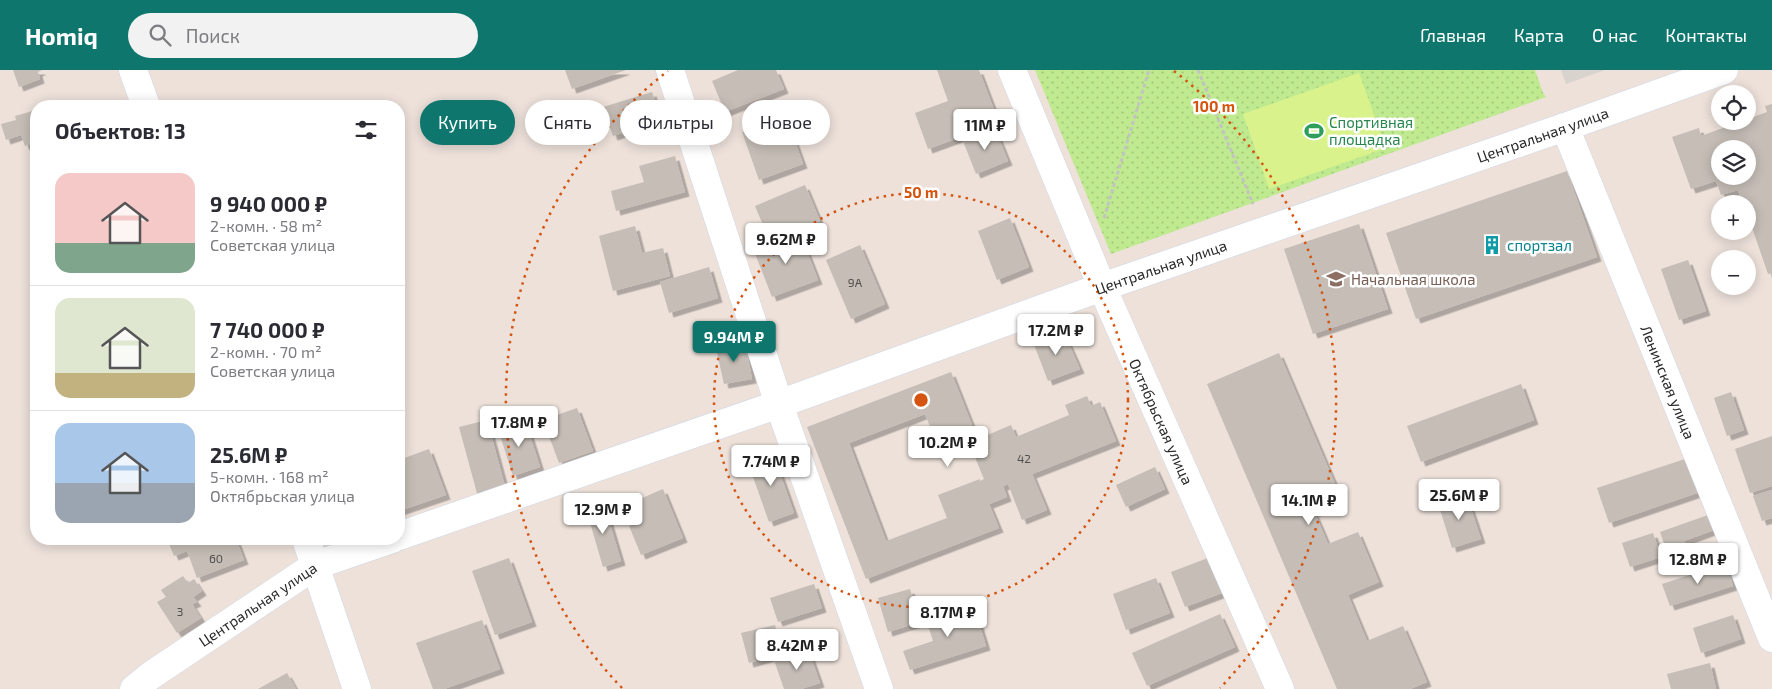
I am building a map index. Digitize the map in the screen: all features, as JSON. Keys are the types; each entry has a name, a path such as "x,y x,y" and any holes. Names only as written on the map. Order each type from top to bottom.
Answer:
{"street":[{"path":"133,70 144,100"},
{"path":"670,70 779,404 879,689"},
{"name":"Октябрьская улица","path":"1012,70 1102,287 1280,689"},
{"name":"Центральная улица","path":"405,534 779,404 1102,287 1724,70"},
{"name":"Ленинская улица","path":"1565,127 1772,638"},
{"path":"308,545 357,689"},
{"name":"Центральная улица","path":"134,689 150,676 316,565 374,545"}],"path":[{"path":"1104,219 1149,70"},
{"path":"1198,70 1253,204"}],"green space":[{"path":"1035,70 1535,70 1546,97 1111,254"},
{"name":"Cпортивная площадка","path":"1359,73 1386,148 1269,189 1243,114"}],"shaded area":[{"path":"1561,70 1605,70 1566,84"}],"building":[{"path":"13,70 42,70 38,72 40,79 19,87"},
{"path":"565,70 626,70 572,89"},
{"path":"738,70 776,70 784,89 756,100 742,100 742,105 732,109 732,100 720,100 712,81"},
{"path":"937,70 979,70 999,123 928,149 915,113 948,101"},
{"path":"652,92 655,100 626,100"},
{"path":"620,102 620,134 613,136 610,127 610,105"},
{"path":"1772,104 1772,273 1768,274 1756,239 1756,195 1740,195 1738,190 1721,195 1717,185 1756,185 1756,140 1711,140 1711,183 1691,189 1672,137 1699,128 1701,136 1717,130 1756,130 1756,116 1767,112 1765,106"},
{"path":"30,112 30,144 25,146 21,135 6,140 1,124 16,120 15,116"},
{"path":"995,129 1008,161 976,174 963,141"},
{"path":"747,145 796,145 803,164 759,180"},
{"path":"675,156 685,192 616,211 611,191 644,182 639,166"},
{"name":"спортзал","path":"1567,171 1597,257 1416,319 1386,233"},
{"path":"805,185 820,221 770,242 755,206"},
{"path":"1010,218 1029,267 997,280 978,231"},
{"name":"Начальная школа","path":"1359,224 1388,309 1313,334 1284,249"},
{"path":"635,226 642,253 663,248 670,276 613,291 599,236"},
{"path":"800,234 818,280 772,297 754,251"},
{"path":"860,245 885,304 851,319 826,260"},
{"path":"1688,260 1706,311 1679,320 1661,269"},
{"path":"709,267 718,298 669,313 660,282"},
{"path":"1054,333 1068,342 1080,369 1048,381 1033,342"},
{"path":"745,342 752,379 724,384 716,348"},
{"path":"1279,353 1335,484 1307,495 1328,544 1358,532 1379,582 1348,595 1367,641 1403,626 1427,682 1410,689 1337,689 1207,384"},
{"path":"951,372 972,425 935,439 925,414 849,443 886,541 947,518 938,495 984,479 969,443 1011,425 1016,437 1069,415 1065,405 1087,396 1091,406 1100,402 1116,441 1032,474 1047,510 1022,520 1008,484 1003,486 1007,497 989,504 999,528 866,579 807,427"},
{"path":"1521,384 1534,420 1421,462 1407,426"},
{"path":"1731,392 1744,430 1727,436 1714,398"},
{"path":"577,408 593,451 559,463 543,420"},
{"path":"487,420 506,490 478,497 459,427"},
{"path":"525,420 540,467 513,476 498,429"},
{"path":"1772,436 1772,486 1750,493 1735,449"},
{"path":"429,449 446,495 405,509 405,458"},
{"path":"772,451 794,513 769,522 747,460"},
{"path":"1688,458 1700,492 1609,523 1597,488"},
{"path":"1155,467 1165,489 1126,507 1116,485"},
{"path":"663,489 683,538 641,555 629,526 641,520 633,502"},
{"path":"1772,490 1772,518 1762,521 1753,496"},
{"path":"1466,494 1481,539 1452,548 1438,503"},
{"path":"604,504 621,561 603,567 586,509"},
{"path":"1708,515 1714,530 1684,541 1687,551 1669,558 1660,532"},
{"path":"1653,533 1661,557 1630,567 1622,543"},
{"path":"169,545 238,545 244,560 197,578 187,551 174,556"},
{"path":"509,558 532,622 495,635 472,571"},
{"path":"1208,558 1222,593 1185,607 1171,572"},
{"path":"1726,563 1733,586 1670,606 1662,584"},
{"path":"183,576 188,583 194,579 202,591 193,597 197,602 192,604 201,618 177,633 157,602 166,597 161,590"},
{"path":"1156,578 1170,613 1126,630 1113,594"},
{"path":"814,584 822,608 778,622 770,598"},
{"path":"910,589 920,622 888,632 878,598"},
{"path":"973,604 986,646 910,670 903,651 933,641 926,619"},
{"path":"1220,614 1235,647 1147,686 1132,653"},
{"path":"1733,615 1741,639 1701,653 1693,628"},
{"path":"482,620 500,669 444,689 433,689 416,643"},
{"path":"775,625 782,654 749,663 741,633"},
{"path":"808,649 820,683 801,689 784,689 774,660"},
{"path":"1710,663 1716,689 1671,689 1667,674"},
{"path":"287,673 296,689 258,689"}],"place":[{"name":"Cпортивная площадка","path":"1314,131"},
{"name":"спортзал","path":"1492,245"},
{"name":"Начальная школа","path":"1336,279"}]}
